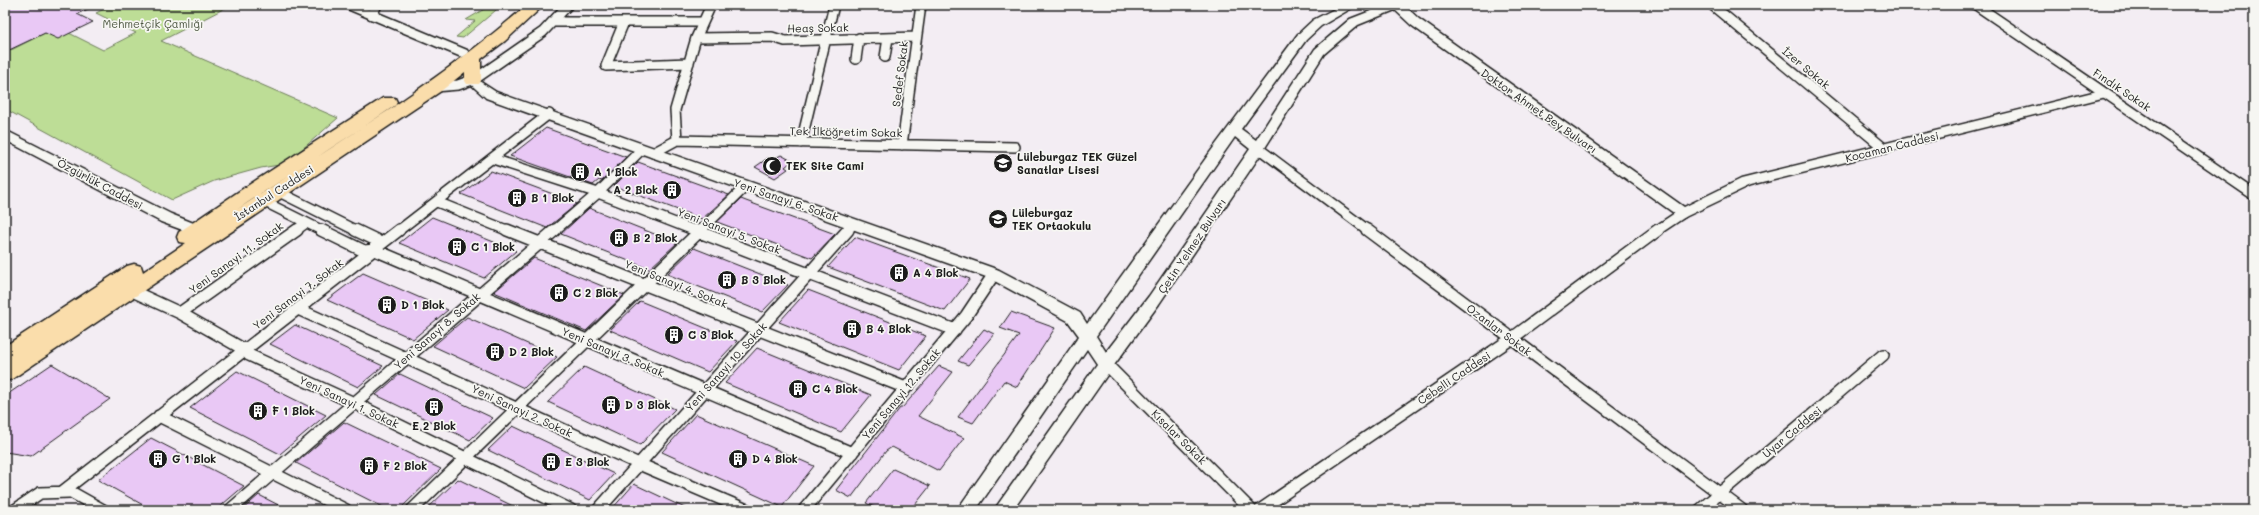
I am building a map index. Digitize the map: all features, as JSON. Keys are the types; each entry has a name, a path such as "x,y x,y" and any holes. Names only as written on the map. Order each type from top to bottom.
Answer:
{"highway":[{"name":"İstanbul Caddesi","path":"5,356 196,230 262,193 435,87 520,5"},
{"name":"İstanbul Caddesi","path":"5,373 130,290 262,193 468,56 536,5"},
{"path":"468,56 473,81"}],"street":[{"path":"349,5 374,10 468,56"},
{"path":"435,87 449,87 473,81 494,64 540,37 555,22 568,5"},
{"path":"677,140 675,110 696,38 711,5"},
{"path":"801,143 834,5"},
{"name":"Sedef Sokak","path":"902,145 921,5"},
{"path":"966,510 1089,337 1155,238 1302,37 1317,23 1351,5"},
{"name":"Çetin Yelmez Bulvarı","path":"1003,510 1106,364 1154,300 1258,148 1319,52 1354,22 1397,5"},
{"name":"Doktor Ahmet Bey Bulvarı","path":"1397,5 1415,22 1684,213"},
{"name":"İzer Sokak","path":"1712,5 1885,149"},
{"name":"Fındık Sokak","path":"1976,5 2254,195"},
{"path":"555,22 702,22"},
{"path":"624,22 606,66 689,63"},
{"name":"Heaş Sokak","path":"696,38 772,37 785,41 916,37"},
{"path":"856,59 859,38"},
{"path":"885,57 888,38"},
{"name":"Yeni Sanayi 6. Sokak","path":"473,81 491,95 994,274 1074,317 1106,364"},
{"name":"Kocaman Caddesi","path":"1684,213 1746,182 1885,149 2105,93"},
{"name":"Yeni Sanayi 7. Sokak","path":"66,492 552,116"},
{"path":"1234,130 1258,148"},
{"name":"Özgürlük Caddesi","path":"5,134 166,218 196,230"},
{"name":"Tek İlköğretim Sokak","path":"677,140 1015,147"},
{"name":"Yeni Sanayi 8. Sokak","path":"230,510 647,151 677,140"},
{"name":"Ozanlar Sokak","path":"1258,148 1511,340 1742,510"},
{"name":"Yeni Sanayi 5. Sokak","path":"497,160 598,193 808,275 955,330"},
{"path":"412,510 746,186"},
{"path":"262,193 376,240 378,252"},
{"name":"Yeni Sanayi 3. Sokak","path":"262,193 306,223 364,251 378,252 852,453"},
{"name":"Yeni Sanayi 4. Sokak","path":"440,203 906,388"},
{"name":"Cebelli Caddesi","path":"1260,510 1511,340 1672,219 1684,213"},
{"name":"Yeni Sanayi 11. Sokak","path":"180,313 306,223"},
{"name":"Yeni Sanayi 10. Sokak","path":"598,510 853,224"},
{"name":"Yeni Sanayi 12. Sokak","path":"804,510 955,330 994,274"},
{"name":"Yeni Sanayi 1. Sokak","path":"130,290 180,313 247,352 571,510"},
{"name":"Yeni Sanayi 2. Sokak","path":"301,311 639,464 747,510"},
{"name":"Uyar Caddesi","path":"1700,510 1883,355"},
{"name":"Kısalar Sokak","path":"1106,364 1251,510"},
{"path":"162,418 346,510"},
{"path":"15,510 40,493 66,492 103,510"}],"green space":[{"name":"Mehmetçik Çamlığı","path":"112,5 231,5 161,41 338,118 285,164 261,168 214,181 172,200 5,109 5,53 45,33 69,33 103,50 136,33 96,13"},
{"path":"491,5 502,5 463,38 456,37 475,21 466,20"}],"building":[{"path":"15,5 97,5 77,14 93,22 58,39 45,33 5,52 5,10"},
{"name":"A 1 Blok","path":"546,128 626,157 602,181 599,180 593,185 510,156"},
{"name":"TEK Site Cami","path":"781,155 792,161 785,167 788,169 775,178 755,167 768,158 772,160"},
{"name":"A 2 Blok","path":"638,162 729,195 702,219 614,186"},
{"name":"B 1 Blok","path":"491,171 577,204 547,228 461,194"},
{"path":"741,199 835,234 812,258 717,222"},
{"name":"B 2 Blok","path":"589,208 677,243 649,269 561,234"},
{"name":"C 1 Blok","path":"432,217 516,251 484,278 399,243"},
{"name":"A 4 Blok","path":"855,237 970,279 945,311 828,267"},
{"name":"B 3 Blok","path":"694,248 788,285 762,312 667,274"},
{"name":"C 2 Blok","path":"534,258 624,295 586,331 494,292"},
{"name":"D 1 Blok","path":"363,273 448,310 413,339 327,300"},
{"name":"B 4 Blok","path":"808,290 926,336 899,370 779,322"},
{"name":"C 3 Blok","path":"640,301 737,341 708,372 610,330"},
{"path":"1011,312 1055,328 1017,387 1004,381 973,423 958,417 1019,335 1000,328"},
{"name":"D 2 Blok","path":"467,317 557,357 524,388 433,346"},
{"path":"295,325 383,366 358,387 270,344"},
{"path":"984,329 994,334 968,365 958,361"},
{"name":"C 4 Blok","path":"757,348 871,395 841,432 725,383"},
{"path":"52,364 110,399 31,456 5,452 5,396"},
{"path":"939,366 953,372 918,416 964,438 939,471 892,447 886,451 851,498 836,490 900,408 902,408"},
{"name":"D 3 Blok","path":"584,367 675,409 640,445 548,402"},
{"name":"F 1 Blok","path":"237,371 326,415 280,454 190,408"},
{"name":"E 2 Blok","path":"400,374 493,418 470,440 376,395"},
{"name":"D 4 Blok","path":"696,414 814,466 782,507 662,452"},
{"name":"F 2 Blok","path":"344,422 441,469 399,510 389,510 296,463"},
{"name":"E 3 Blok","path":"513,426 614,474 590,500 488,450"},
{"name":"G 1 Blok","path":"151,438 244,486 216,510 152,510 98,480"},
{"path":"893,469 930,486 911,510 880,510 866,503"},
{"path":"458,479 521,510 426,510"},
{"path":"634,484 689,510 611,510"},
{"path":"259,495 288,510 242,510"}],"place":[{"name":"Lüleburgaz TEK Güzel Sanatlar Lisesi","path":"1003,163"},
{"name":"TEK Site Cami","path":"772,166"},
{"name":"A 1 Blok","path":"580,172"},
{"name":"A 2 Blok","path":"672,190"},
{"name":"B 1 Blok","path":"517,198"},
{"name":"Lüleburgaz TEK Ortaokulu","path":"998,219"},
{"name":"B 2 Blok","path":"619,238"},
{"name":"C 1 Blok","path":"457,247"},
{"name":"A 4 Blok","path":"899,273"},
{"name":"B 3 Blok","path":"727,280"},
{"name":"C 2 Blok","path":"559,293"},
{"name":"D 1 Blok","path":"387,305"},
{"name":"B 4 Blok","path":"852,329"},
{"name":"C 3 Blok","path":"674,335"},
{"name":"D 2 Blok","path":"495,352"},
{"name":"C 4 Blok","path":"798,389"},
{"name":"D 3 Blok","path":"611,405"},
{"name":"E 2 Blok","path":"434,407"},
{"name":"F 1 Blok","path":"258,411"},
{"name":"G 1 Blok","path":"158,459"},
{"name":"D 4 Blok","path":"738,459"},
{"name":"E 3 Blok","path":"551,462"},
{"name":"F 2 Blok","path":"369,466"}]}
